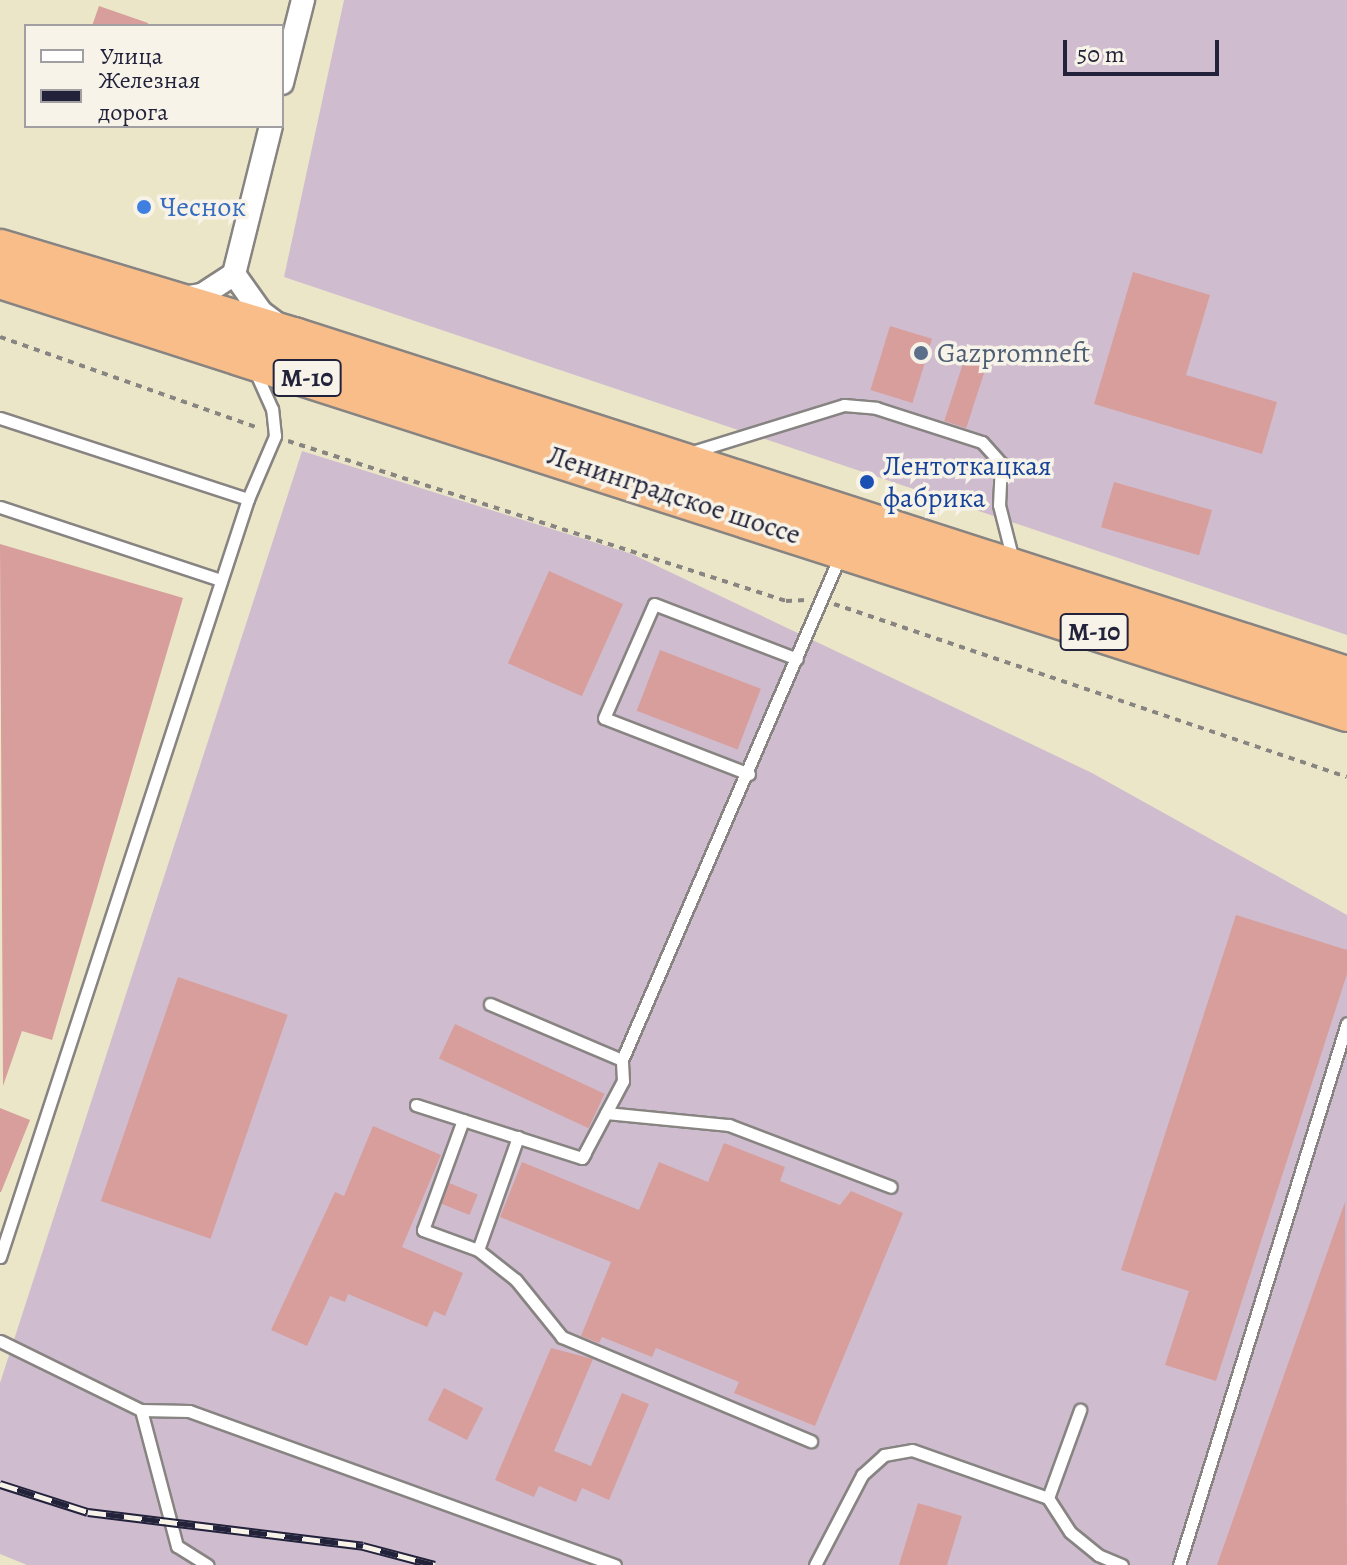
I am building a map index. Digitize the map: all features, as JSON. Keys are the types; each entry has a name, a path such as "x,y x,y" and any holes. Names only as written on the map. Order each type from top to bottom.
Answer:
{"highway":[{"name":"Ленинградское шоссе","path":"0,249 294,337 656,456 849,533 1347,712"},
{"name":"Ленинградское шоссе","path":"0,279 247,359 849,533 1023,573 1347,676"}],"street":[{"path":"284,75 303,0"},
{"path":"171,300 202,295 234,274 270,128"},
{"path":"234,274 261,312 294,337"}],"lane":[{"path":"0,1257 248,499 275,436 264,385 247,359"},
{"path":"656,456 707,448 844,405 915,420 982,442 1001,463 1002,517 1010,554 1023,573"},
{"path":"0,418 248,499"},
{"path":"0,507 221,580"},
{"path":"416,1105 582,1158 623,1081 622,1060 749,774 849,533"},
{"path":"749,774 604,718 654,604 797,659"},
{"path":"490,1004 622,1060"},
{"path":"1179,1565 1347,1023"},
{"path":"607,1110 729,1125 891,1187"},
{"path":"463,1120 423,1230 478,1250 516,1280 562,1337 811,1441"},
{"path":"478,1250 518,1137"},
{"path":"0,1341 141,1410 189,1411 615,1565"},
{"path":"141,1410 177,1546 208,1565"},
{"path":"1048,1498 1080,1410"},
{"path":"815,1565 862,1475 884,1455 912,1450 1048,1498 1070,1532 1098,1555 1122,1565"}],"path":[{"path":"0,337 236,417 275,436 786,601 821,599 1347,777"}],"shaded area":[{"path":"344,0 1347,0 1347,635 284,277"},
{"path":"302,451 632,554 1092,773 1347,915 1347,1565 27,1565 0,1554 0,1383"}],"building":[{"path":"99,6 148,23 148,24 93,24"},
{"path":"1133,272 1210,295 1186,375 1277,402 1262,454 1094,404"},
{"path":"890,326 932,339 912,403 870,390"},
{"path":"969,345 991,352 966,428 944,421"},
{"path":"1114,482 1212,510 1199,555 1101,527"},
{"path":"0,544 183,598 52,1040 22,1031 3,1086"},
{"path":"549,571 623,604 582,696 508,663"},
{"path":"660,650 761,689 738,749 637,711"},
{"path":"1236,915 1347,950 1347,974 1216,1381 1165,1365 1189,1291 1121,1270"},
{"path":"178,977 288,1015 211,1239 101,1201"},
{"path":"455,1024 605,1094 588,1128 439,1058"},
{"path":"0,1108 30,1120 1,1192 0,1192"},
{"path":"373,1126 441,1155 402,1247 463,1273 445,1316 434,1311 427,1327 348,1294 345,1302 330,1296 307,1346 271,1330 335,1192 344,1196"},
{"path":"724,1143 785,1167 780,1181 840,1205 851,1191 903,1213 815,1426 734,1393 739,1382 656,1348 652,1357 602,1337 599,1343 581,1336 611,1262 500,1217 522,1162 639,1210 659,1162 708,1182"},
{"path":"449,1183 478,1195 470,1215 441,1203"},
{"path":"1345,1202 1347,1565 1217,1565"},
{"path":"551,1348 593,1359 554,1451 591,1466 622,1393 649,1404 609,1500 582,1488 576,1502 539,1486 534,1497 495,1480"},
{"path":"444,1388 483,1408 467,1440 428,1420"},
{"path":"918,1503 962,1516 947,1565 899,1565"}],"railway":[{"path":"0,1484 88,1512 363,1546 435,1565"}],"place":[{"name":"Чеснок","path":"144,207"},
{"name":"Gazpromneft","path":"921,353"},
{"name":"Лентоткацкая фабрика","path":"867,482"}]}
